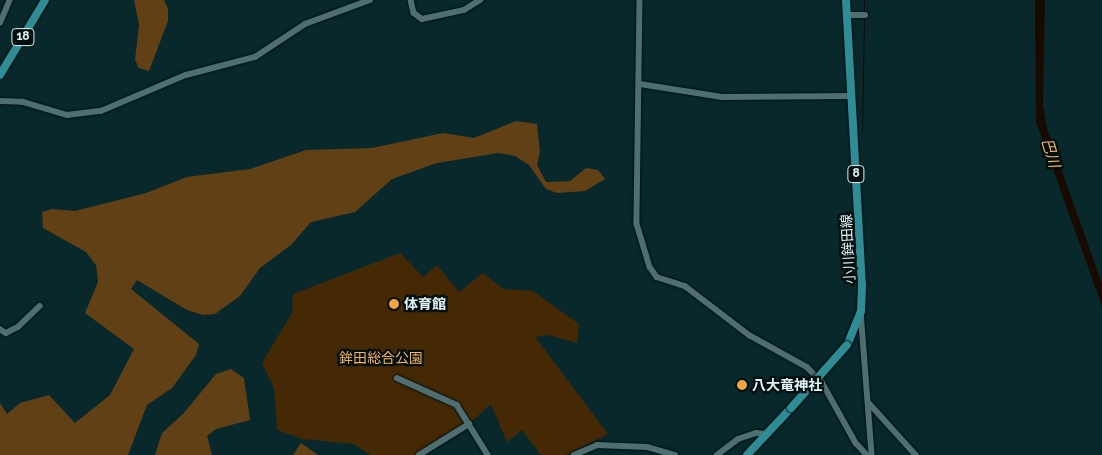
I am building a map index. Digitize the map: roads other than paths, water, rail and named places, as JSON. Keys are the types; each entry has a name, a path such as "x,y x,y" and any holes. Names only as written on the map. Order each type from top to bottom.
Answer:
{"main road":[{"name":"18","path":"0,75 45,0"},
{"name":"小川鉾田線","path":"747,455 848,345 861,311 862,285 846,0"}],"street":[{"path":"0,23 10,0"},
{"path":"0,100 23,102 67,115 101,111 186,75 255,57 305,24 370,0"},
{"path":"411,0 414,13 422,19 464,10 480,0"},
{"path":"640,0 637,224 650,267 658,276 685,286 749,335 807,367 822,382 856,443 867,455"},
{"path":"848,15 863,15"},
{"path":"640,84 722,96 852,96"},
{"path":"0,329 6,333 18,327 40,306"},
{"path":"861,311 870,404 872,455"},
{"path":"397,378 450,401 469,424 488,455"},
{"path":"870,404 916,455"},
{"path":"419,455 469,424"},
{"path":"718,455 738,439 756,433 767,434"},
{"path":"574,455 596,445 647,446 675,455"}],"water":[{"name":"巴川","path":"1035,0 1045,0 1043,105 1047,129 1102,284 1102,306 1036,122"}],"waterway":[{"path":"864,0 864,13"},
{"path":"862,133 864,17"}],"place":[{"name":"体育館","path":"394,304"},
{"name":"八大竜神社","path":"742,385"}],"park label":[{"name":"鉾田総合公園","path":"381,358"}]}
